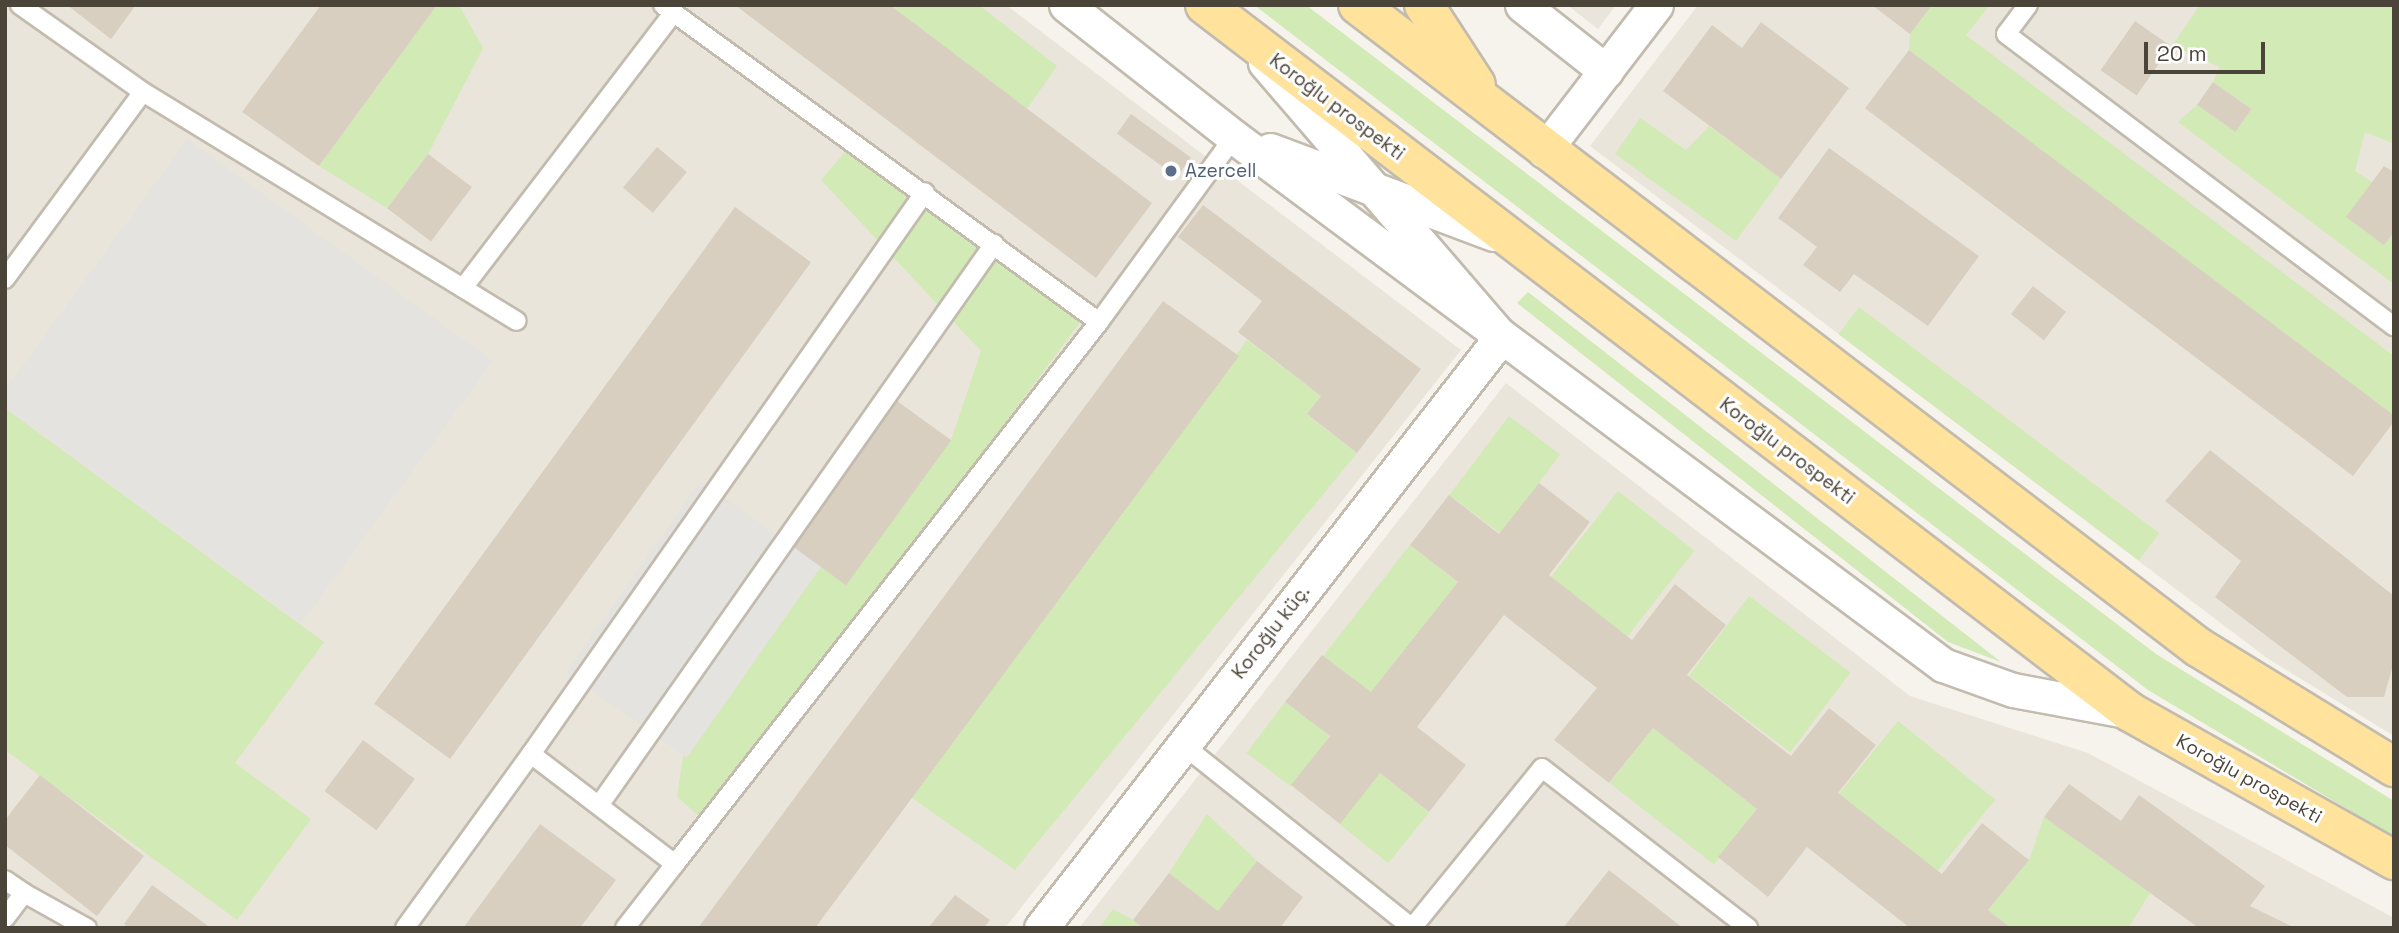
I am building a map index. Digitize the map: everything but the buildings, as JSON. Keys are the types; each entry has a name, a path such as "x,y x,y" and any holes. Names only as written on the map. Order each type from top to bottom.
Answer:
{"main road":[{"name":"Koroğlu prospekti","path":"1205,5 2130,712 2394,860"},
{"path":"1358,5 1544,152 2198,647 2394,768"},
{"path":"1424,5 1492,110"}],"street":[{"path":"1066,5 1234,137 1943,665 2013,690 2130,712"},
{"path":"1522,5 1606,71"},
{"path":"1544,152 1657,5"},
{"path":"1234,28 1501,337"},
{"path":"1234,137 1511,240"},
{"name":"Koroğlu küç.","path":"1041,928 1501,337"}],"lane":[{"path":"20,5 143,92 516,321"},
{"path":"2028,5 2006,34 2394,326"},
{"path":"463,288 668,9 925,192 1099,322"},
{"path":"5,279 143,92"},
{"path":"626,927 1099,322 1234,137"},
{"path":"405,928 531,754 925,192"},
{"path":"600,804 994,244"},
{"path":"1183,745 1412,928 1542,768 1748,928"},
{"path":"531,754 676,864"},
{"path":"5,880 87,928"},
{"path":"5,918 24,892"}],"shaded area":[{"path":"5,5 1006,5 1461,350 1005,928 5,928"},
{"path":"1567,5 1616,5 1598,29"},
{"path":"1698,5 2394,5 2394,736 2267,658 1590,146"},
{"path":"187,139 493,361 301,624 5,408 5,390"},
{"path":"1506,383 1910,696 2088,753 2394,918 2394,928 1079,928"},
{"path":"700,481 821,566 687,758 566,673"}],"green space":[{"path":"437,5 459,5 483,48 428,154 387,208 319,166"},
{"path":"890,5 979,5 1057,66 1027,109"},
{"path":"1254,5 1306,5 2156,654 2394,801 2394,837 2148,690"},
{"path":"1932,5 1990,5 1966,35 2394,356 2394,421 1909,50 1910,34"},
{"path":"2200,5 2394,5 2394,144 2365,132 2355,171 2372,182 2347,217 2384,244 2394,232 2394,284 2178,122 2197,105 2235,132 2252,109 2213,82 2220,67 2172,46"},
{"path":"1640,118 1686,150 1709,126 1781,179 1736,241 1615,154"},
{"path":"852,144 1084,317 707,823 677,797 684,750 821,567 844,583 951,440 981,351 821,180"},
{"path":"1528,292 2001,662 1948,642 1517,303"},
{"path":"1859,307 2159,533 2139,560 1839,334"},
{"path":"1247,340 1321,396 1307,415 1357,453 1015,870 912,798"},
{"path":"5,408 324,642 235,763 311,819 237,920 5,750"},
{"path":"1509,416 1560,455 1501,534 1449,495"},
{"path":"1618,491 1694,551 1627,637 1551,577"},
{"path":"1410,545 1458,583 1371,694 1323,656"},
{"path":"1749,596 1850,672 1790,752 1689,676"},
{"path":"1285,702 1330,736 1291,787 1246,753"},
{"path":"1898,721 1995,800 1936,873 1839,794"},
{"path":"1653,728 1757,809 1714,864 1610,783"},
{"path":"1380,773 1429,813 1388,863 1339,824"},
{"path":"1207,814 1257,861 1218,911 1169,873"},
{"path":"2044,817 2150,893 2128,928 2011,928 1988,910 2029,860"},
{"path":"1113,909 1133,920 1143,928 1099,928"}],"place":[{"name":"Azercell","path":"1171,171"}]}
